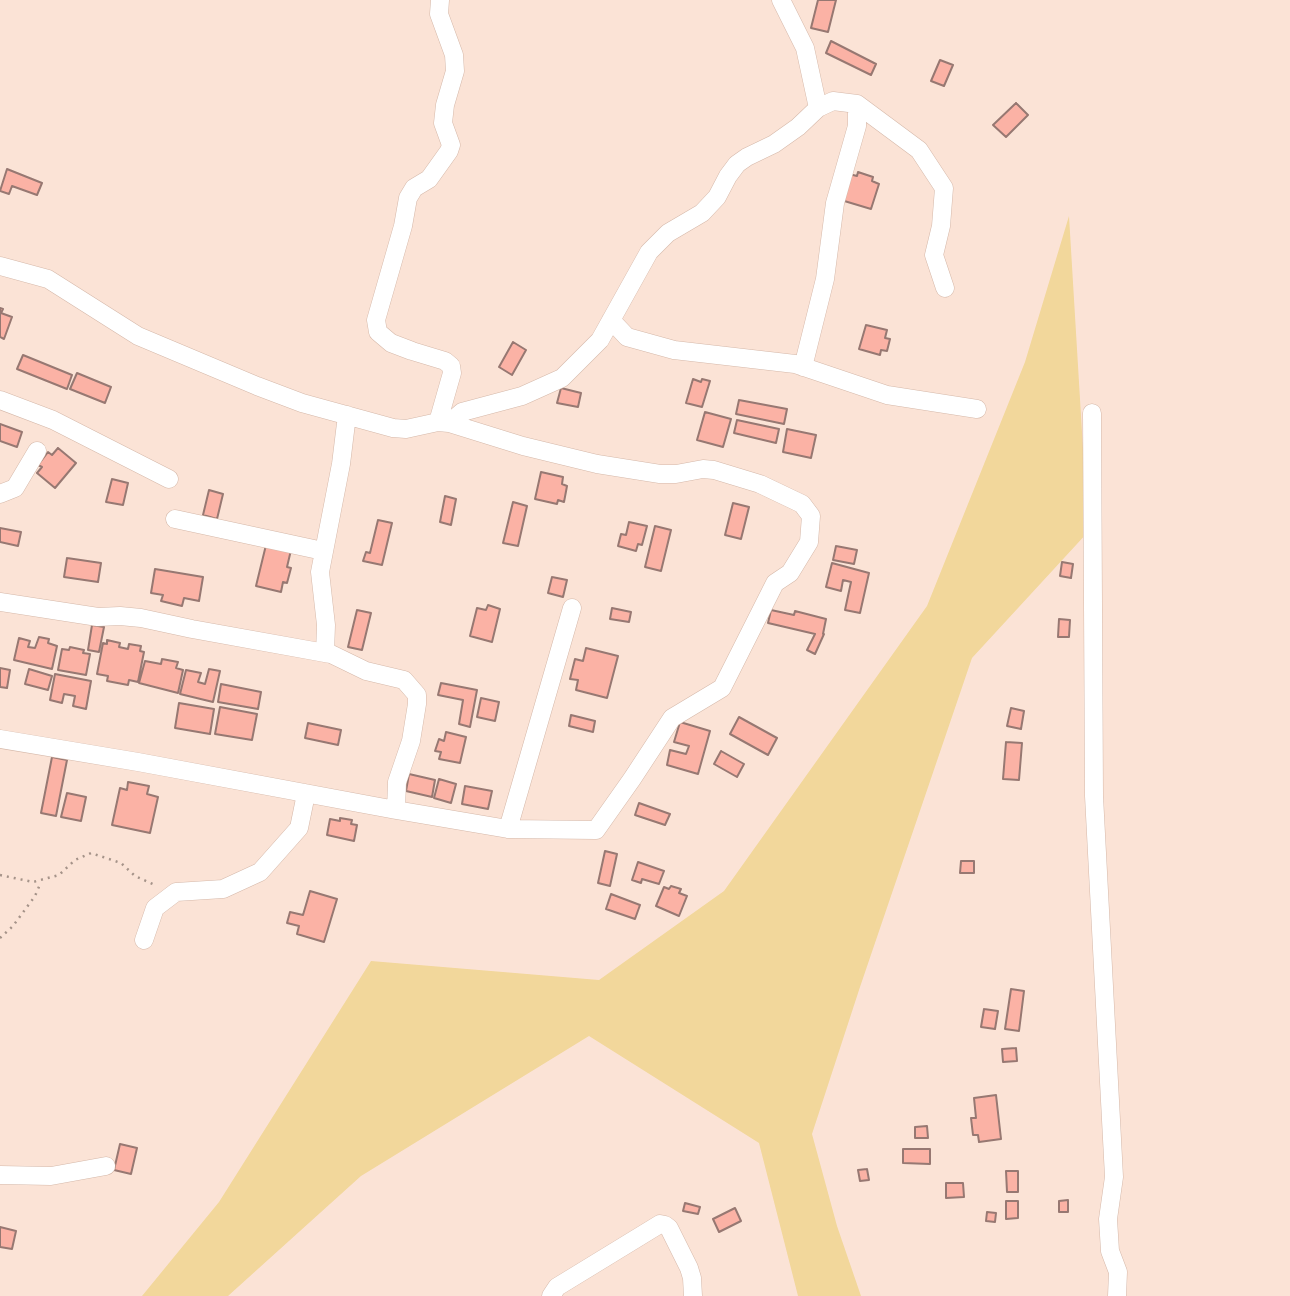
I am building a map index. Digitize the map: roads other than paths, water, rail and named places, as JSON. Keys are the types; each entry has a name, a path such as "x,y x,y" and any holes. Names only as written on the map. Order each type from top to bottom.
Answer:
{"street":[{"path":"440,0 439,13 454,55 455,71 443,123 451,145 429,179 414,188 408,198 403,226 376,320 378,332 391,343 445,361 452,366 444,422"},
{"path":"782,0 805,48 818,108"},
{"path":"0,266 48,279 138,336 302,402 393,428 406,429 444,422 462,412 522,396 562,378 600,340 649,252 668,233 702,213 718,197 727,176 737,164 774,144 818,108 833,101 857,104 919,150 944,188 941,226 934,255 945,288"},
{"path":"803,367 825,279 835,203 856,127 857,104"},
{"path":"611,320 627,337 674,350 796,365 887,395 976,409"},
{"path":"0,400 52,420 169,479"},
{"path":"1091,413 1094,796 1114,1177 1108,1219 1110,1251 1118,1272 1117,1296"},
{"path":"325,653 326,625 320,572 341,464 347,415"},
{"path":"0,739 508,830 596,830 672,718 722,688 775,583 790,573 809,542 811,516 802,504 760,484 714,470 660,474 597,464 523,446 444,422"},
{"path":"0,494 15,488 37,451"},
{"path":"175,519 323,551"},
{"path":"0,602 98,617 141,618 331,654 366,671 404,680 417,695 417,704 411,741 397,782 396,810"},
{"path":"508,830 572,608"},
{"path":"144,940 155,908 176,892 223,889 260,872 299,828 306,794"},
{"path":"0,1175 51,1176 106,1166"},
{"path":"551,1296 557,1287 660,1224 665,1224 689,1268 693,1296"}]}
